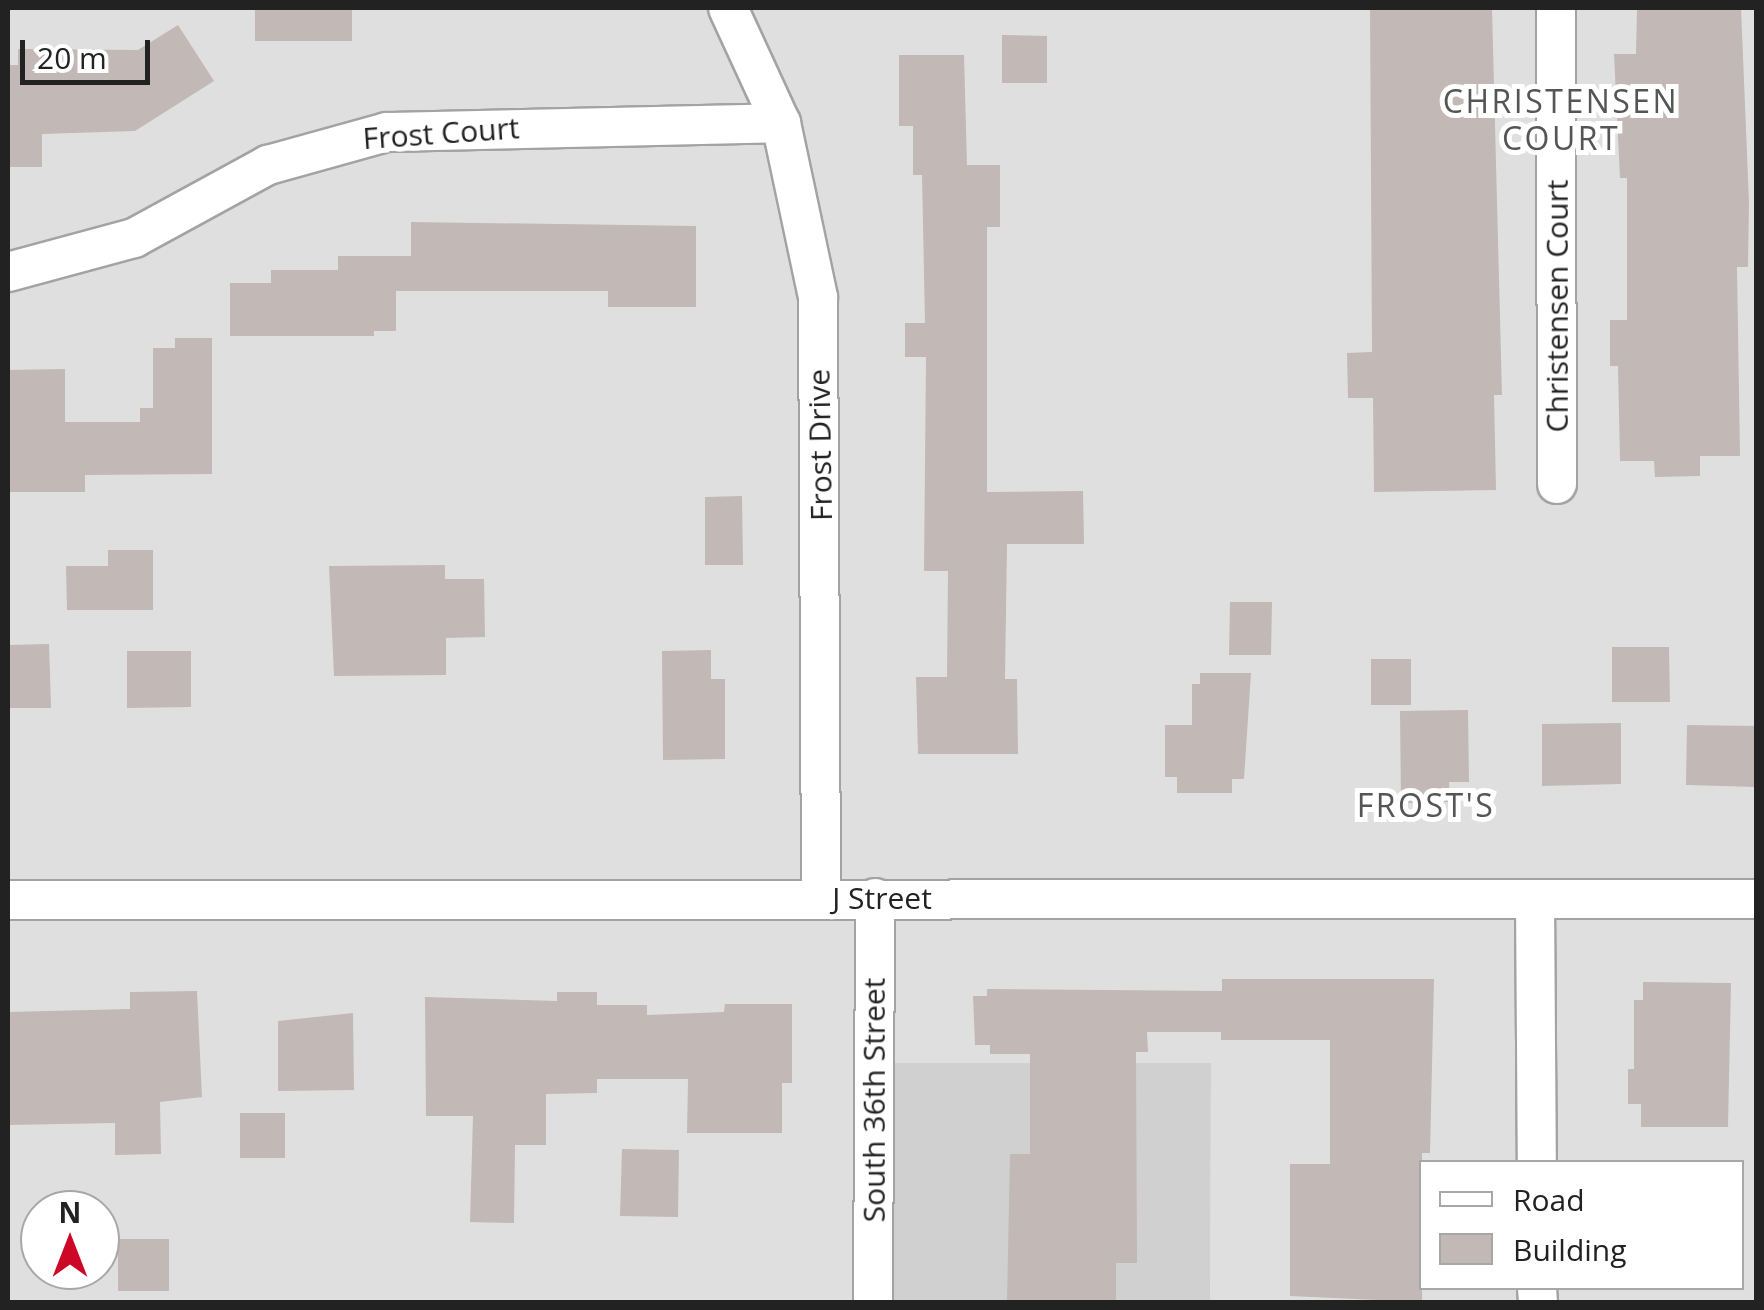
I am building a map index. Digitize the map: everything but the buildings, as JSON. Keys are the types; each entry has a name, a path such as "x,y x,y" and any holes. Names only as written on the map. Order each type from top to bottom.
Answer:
{"street":[{"name":"Frost Drive","path":"728,8 781,123 818,297 822,898"},
{"name":"Christensen Court","path":"1556,8 1557,484"},
{"name":"Frost Court","path":"8,272 134,238 268,164 388,132 781,123"},
{"name":"South 36th Street","path":"874,1302 875,898"},
{"path":"1535,899 1537,1160"},
{"name":"J Street","path":"8,900 1756,899"}],"shaded area":[{"path":"8,8 1756,8 1756,1302 1210,1302 1211,1064 873,1302 8,1302"},
{"path":"874,1063 1211,1063 1210,1302 874,1302"}],"district":[{"name":"CHRISTENSEN COURT","path":"1561,120"},
{"name":"FROST'S","path":"1426,805"}]}
